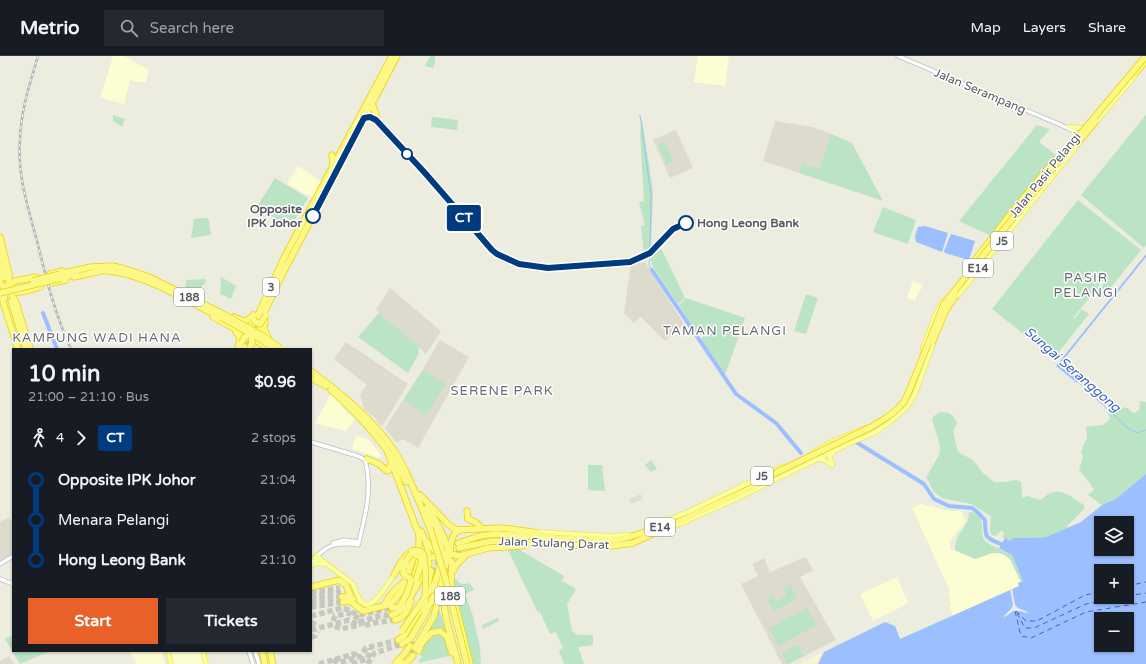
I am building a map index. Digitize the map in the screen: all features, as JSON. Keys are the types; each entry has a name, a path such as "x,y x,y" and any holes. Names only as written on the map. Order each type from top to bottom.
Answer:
{"highway":[{"name":"3","path":"257,316 288,265 371,101 392,56"},
{"name":"3","path":"257,316 285,256 334,165 397,56"},
{"name":"E14","path":"457,547 480,534 615,540 644,533 662,526 853,436 886,418 904,402 944,304 1068,149 1145,56"},
{"name":"E14","path":"645,538 845,443 886,422 895,415 906,404 912,392 946,310 952,300 1080,141 1146,62"},
{"path":"362,102 371,101 377,118"},
{"path":"974,265 976,259 1044,173 1062,153 1068,149"},
{"path":"332,155 334,165"},
{"path":"0,237 4,278 2,289 19,348"},
{"path":"0,253 4,278"},
{"path":"266,315 260,324 255,322 263,297 285,256"},
{"path":"239,348 252,338 266,315 288,265"},
{"name":"188","path":"0,293 91,267 112,266 130,270 144,277 262,340 273,348"},
{"path":"2,289 19,280 91,267"},
{"name":"188","path":"2,289 91,270 105,270 144,277"},
{"path":"2,289 21,292 105,270"},
{"path":"0,271 4,278 9,281 2,289"},
{"path":"4,278 14,278 19,280"},
{"path":"157,284 189,294 234,317 246,324 256,344 263,345"},
{"path":"157,284 173,296 252,338 268,348"},
{"name":"188","path":"157,284 221,313 263,336 280,348"},
{"path":"2,289 12,296 6,301"},
{"path":"6,301 21,292"},
{"path":"6,301 26,348"},
{"path":"6,301 30,348"},
{"path":"266,315 264,327 268,337 284,348"},
{"path":"234,317 242,320 248,320 257,316"},
{"path":"252,338 257,316"},
{"path":"226,324 239,334 241,339 238,348"},
{"path":"241,332 245,331 247,328 246,324"},
{"path":"252,338 268,337"},
{"path":"312,369 345,397"},
{"name":"188","path":"312,372 345,397 372,424 391,446 404,469 443,570 467,664"},
{"name":"188","path":"312,378 326,386 356,412 370,428 404,478 428,529 442,577 463,664"},
{"path":"372,424 382,428"},
{"path":"312,587 339,580 346,585 358,609 363,611 391,604 403,589 405,580 419,546 420,538 381,444"},
{"path":"388,453 390,464 417,537 416,547 403,569 405,580"},
{"path":"367,459 379,464 387,471 389,470 390,464"},
{"path":"390,464 405,489 428,553 427,566 406,605 394,617"},
{"path":"404,469 432,514 446,544 443,604 457,664"},
{"path":"420,495 443,519 449,522 452,528 456,530 462,529"},
{"path":"467,511 468,519 482,528"},
{"name":"J5","path":"462,529 482,528 534,532"},
{"path":"462,529 454,534 457,547 467,554"},
{"path":"534,532 556,538"},
{"path":"423,536 432,549 446,556 453,563 451,587 470,664"},
{"name":"Jalan Stulang Darat","path":"457,547 492,541 559,545 622,545 633,543 645,538"},
{"path":"451,574 457,564 467,554 488,548 559,545"},
{"path":"419,640 434,616 436,579 446,556 457,547"},
{"path":"400,642 407,636 434,596 446,556 457,547"},
{"path":"394,575 406,554 412,550 421,552 425,560 425,609"},
{"path":"412,563 424,552"},
{"path":"394,575 400,570 413,553 420,556 422,561 413,591"},
{"path":"394,617 401,618 404,615 431,557 446,556"},
{"path":"394,617 411,587 419,561"},
{"path":"406,664 410,662 428,618 432,572 428,581 434,596"},
{"path":"392,608 403,603 411,581 410,578 405,580"},
{"path":"342,594 346,588 350,594"},
{"path":"342,594 356,605"},
{"path":"342,594 346,596 350,594"},
{"path":"400,642 402,631 427,594 434,596 443,604"},
{"path":"400,642 423,604 434,596"},
{"path":"443,604 446,599 451,599 456,604"},
{"path":"419,640 434,631 443,633 447,637 457,664"},
{"path":"399,664 407,662 414,651"},
{"path":"395,664 405,653 414,651"},
{"path":"262,652 265,664"},
{"path":"268,652 272,664"}],"main road":[{"name":"Jalan Serampang","path":"898,56 1074,131 1081,131 1084,136"},
{"name":"Jalan Pasir Pelangi","path":"816,450 887,415 900,402 913,378 938,309 1074,139 1145,56"},
{"name":"Jalan Pasir Pelangi","path":"824,454 874,433 889,423 907,407 919,386 935,339 950,306 1084,136 1146,62"},
{"name":"Jalan Serampang","path":"1062,125 1069,127"},
{"path":"1069,127 1081,131"},
{"path":"1074,131 1074,139"},
{"path":"904,396 911,402"},
{"path":"900,402 907,407"},
{"path":"816,450 824,454 829,445 863,428"},
{"path":"312,441 358,456 364,460 366,464 368,499 358,544 345,543 334,545 323,550 314,560"},
{"name":"Jalan Stulang Darat","path":"534,532 583,535 629,535 690,511 816,450"},
{"path":"818,459 822,459 832,465 830,455 834,451"},
{"name":"Jalan Stulang Darat","path":"645,538 662,532 738,498 818,459 824,454"},
{"path":"0,564 12,557"},
{"path":"314,560 318,563 328,564"},
{"path":"314,560 328,564 353,584 359,600 364,604 371,604 397,575 401,574 405,580"},
{"path":"382,593 394,575"},
{"path":"0,579 12,584"},
{"path":"168,652 171,664"},
{"path":"203,652 206,664"},
{"path":"249,652 254,664"},
{"path":"255,652 259,664"}],"shaded area":[{"path":"113,56 124,56 149,70 146,83 130,80 124,104 100,98"},
{"path":"430,56 435,56 433,68 425,66"},
{"path":"698,56 729,56 725,86 694,82"},
{"path":"113,115 125,119 122,127 113,121"},
{"path":"1146,115 1146,245 1144,248 1081,195"},
{"path":"432,117 458,120 457,130 431,127"},
{"path":"642,118 653,191 651,249 644,253 641,226 645,225 639,202 644,201 640,135"},
{"path":"775,121 813,127 831,134 818,179 763,161"},
{"path":"1037,125 1050,129 1039,142 1057,156 991,236 959,221"},
{"path":"676,130 693,168 670,178 653,140"},
{"path":"831,134 852,143 883,201 799,173 802,164 820,169"},
{"path":"665,142 674,162 666,165 658,144"},
{"path":"298,166 321,181 322,184 313,198 287,184"},
{"path":"275,178 308,198 294,221 286,217 282,223 257,207"},
{"path":"1078,200 1141,250 1103,297 1097,292 1107,279 1105,278 1073,318 1074,319 1082,309 1089,314 1054,358 992,309"},
{"path":"883,207 916,220 908,244 873,232"},
{"path":"207,218 209,220 211,235 191,238 194,219"},
{"path":"662,250 685,298 678,304 652,265 651,258"},
{"path":"645,262 684,324 665,341 641,317 634,323 624,313 631,264"},
{"path":"221,277 236,286 231,299 220,294"},
{"path":"205,279 204,285 202,285 202,290 194,295 185,290 186,280"},
{"path":"913,281 923,285 920,291 919,290 915,301 907,298"},
{"path":"390,288 441,331 426,354 376,310"},
{"path":"806,294 818,298 806,334 794,331"},
{"path":"686,298 745,318 725,375 701,339 704,335 700,330 696,333 679,305"},
{"path":"379,313 418,346 419,353 408,373 358,337"},
{"path":"440,340 469,357 418,448 403,439 396,442 385,428"},
{"path":"346,342 408,384 381,426 375,418 364,409 360,394 367,385 334,359"},
{"path":"423,370 446,384 426,415 404,400"},
{"path":"331,394 342,403 341,406 355,419 346,431 315,423"},
{"path":"1139,401 1146,402 1146,474 1117,498 1102,505 1088,495 1094,490 1079,470 1083,457 1081,451 1087,438 1086,427 1103,425 1110,419 1107,411 1110,406 1128,408 1131,412 1135,413 1139,410"},
{"path":"940,412 951,414 956,420 957,423 953,431 958,452 973,460 983,473 994,482 1016,480 1021,482 1022,498 1027,496 1040,500 1051,493 1064,493 1084,505 1085,508 1068,525 1067,528 1046,537 1021,538 1010,541 1003,537 1004,532 1001,531 995,536 992,535 990,531 991,516 971,504 942,498 933,491 926,478 940,453 940,446 932,419"},
{"path":"356,436 368,439 382,456 379,458 352,449"},
{"path":"651,460 657,469 651,472 645,465"},
{"path":"588,465 602,465 605,491 588,490"},
{"path":"641,494 643,499 631,504 629,499"},
{"path":"920,504 949,511 961,511 966,521 950,541 950,549 975,559 993,553 1001,554 1009,558 1021,582 1018,583 1019,586 953,616 949,607 951,604 949,599 951,598 948,592 950,591 912,508"},
{"path":"973,512 981,520 982,535 986,542 1012,554 1023,581 1021,582 1010,559 1001,553 992,553 975,559 955,550 957,538 967,523 969,513"},
{"path":"9,517 12,523 12,555 0,561 0,522"},
{"path":"518,549 564,576 562,581 576,589 567,604 572,631 578,635 593,635 593,645 578,647 584,664 564,664 559,651 563,648 556,632 550,634 540,612 538,613 508,550"},
{"path":"806,557 813,570 800,577 836,640 789,664 782,664 741,584 758,576 752,564 764,558 770,572"},
{"path":"897,577 908,602 907,604 873,621 860,594"},
{"path":"453,578 459,583 470,583 474,590 465,594 473,616 480,648 481,664 472,664"},
{"path":"791,585 797,599 774,611 767,599 773,595 776,601 787,595 784,590"},
{"path":"438,606 447,634 438,630 428,632"},
{"path":"807,608 816,625 779,646 769,628"},
{"path":"498,618 499,621 483,629 482,625"},
{"path":"433,634 438,634 444,637 449,656 418,663 422,656 419,655 428,637"},
{"path":"12,636 12,651 5,639"},
{"path":"798,645 804,656 788,664 782,653"},
{"path":"13,652 48,652 20,664"},
{"path":"130,652 162,652 165,664 137,664"},
{"path":"169,652 201,652 204,664 173,664"},
{"path":"9,656 14,664 0,664 0,661"}],"sand":[{"path":"822,653 817,663 801,664"}],"water":[{"path":"925,226 948,233 942,252 916,242 915,236 918,227"},
{"path":"951,234 975,241 969,260 945,253 944,251"},
{"path":"1146,254 1146,257 1060,364 1061,367 1079,380 1077,383 1056,366"},
{"path":"1146,474 1146,664 818,664 824,652 885,622 895,626 900,639 1019,586 1018,583 1023,581 1012,555 999,548 1005,538 1010,541 1014,538 1046,537 1081,522 1102,505 1117,498"}],"pier":[{"path":"1012,588 1015,605 1018,608 1028,612 1013,611 1005,617 1004,616 1013,605 1010,589"}],"waterway":[{"path":"640,115 651,195 650,251"},
{"path":"650,256 649,265 652,270"},
{"path":"652,270 736,394 776,423 801,453"},
{"path":"43,313 57,348"},
{"name":"Sungai Seranggong","path":"1077,381 1128,428 1137,433 1146,430"},
{"path":"856,442 924,484 934,499 949,506 972,508 985,520 985,530 987,536 1001,544"}],"ferry route":[{"path":"1134,585 1146,582"},
{"path":"1016,611 1026,621 1037,621 1085,595 1094,593"},
{"path":"1134,595 1146,593"},
{"path":"1017,613 1025,628 1034,628 1086,604 1094,602"},
{"path":"1015,611 1021,636 1031,638 1086,612 1146,602"}],"tunnel":[{"path":"247,347 260,320"},
{"path":"433,573 440,559 450,553 461,551"},
{"path":"312,592 340,588"},
{"path":"312,597 341,592"},
{"path":"312,602 342,597"},
{"path":"312,607 343,602"},
{"path":"312,616 342,608 358,615 392,608"},
{"path":"333,621 335,616 349,613 360,619 362,626 399,618"},
{"path":"359,622 383,615 392,615"},
{"path":"312,630 349,620 358,625"},
{"path":"312,624 316,626"},
{"path":"335,626 341,629 359,625"},
{"path":"312,637 315,636 317,631"},
{"path":"410,646 414,639"},
{"path":"333,660 339,663 361,656 366,648 398,640"},
{"path":"368,664 375,653 402,644"},
{"path":"352,664 367,659 370,653 370,648"},
{"path":"410,653 413,648"},
{"path":"319,664 354,654 360,657"}],"railway":[{"path":"38,56 26,97 22,118 20,165 27,203 47,282 60,323 71,348"}],"bus line":[{"name":"CT","path":"313,216 364,118 368,117 376,120 425,173 494,253 519,264 556,268 630,262 646,256 655,249 673,229 686,223"}],"place":[{"name":"Opposite IPK Johor","path":"313,216"},
{"name":"Hong Leong Bank","path":"686,223"}],"district":[{"name":"PASIR PELANGI","path":"1086,284"},
{"name":"TAMAN PELANGI","path":"725,330"},
{"name":"KAMPUNG WADI HANA","path":"97,337"},
{"name":"SERENE PARK","path":"502,390"}]}
